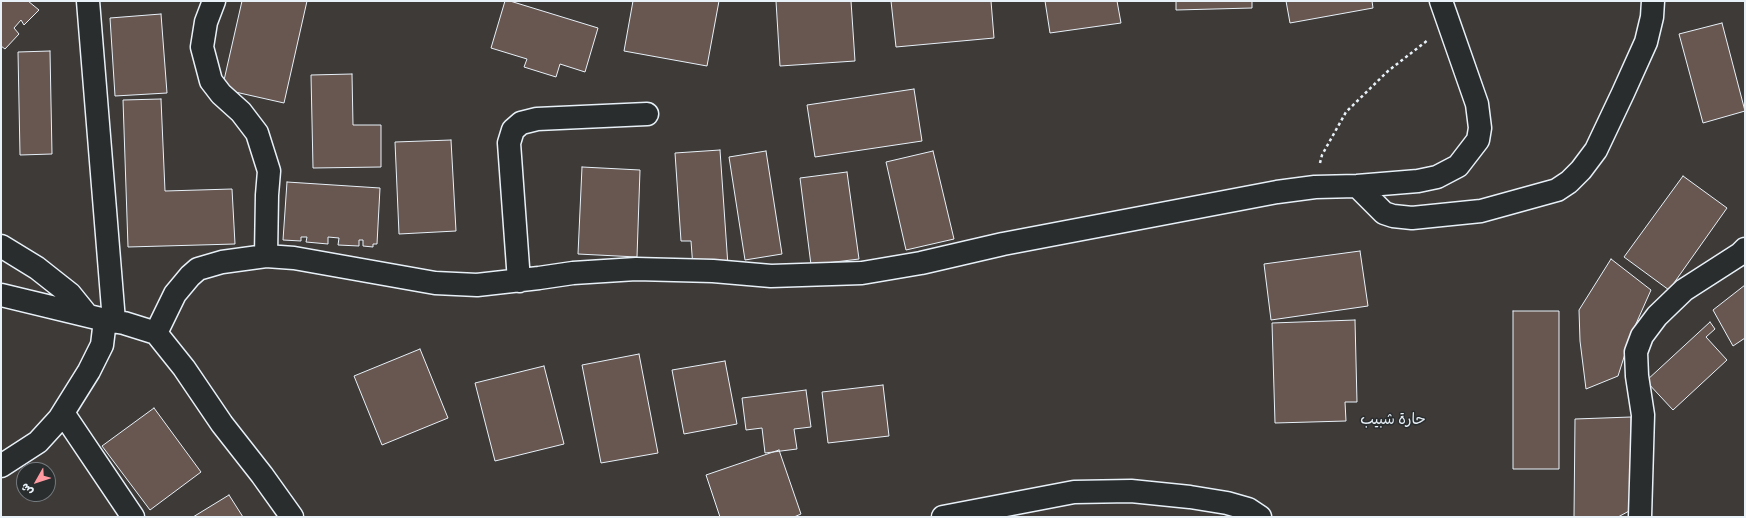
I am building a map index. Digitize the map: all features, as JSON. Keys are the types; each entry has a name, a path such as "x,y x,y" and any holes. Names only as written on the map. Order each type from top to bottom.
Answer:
{"street":[{"path":"1,466 38,442 63,413 89,371 102,345 88,1"},
{"path":"214,1 206,22 202,47 211,81 221,94 241,112 257,133 269,171 266,256"},
{"path":"156,333 175,294 198,269 222,262 266,256 294,258 435,283 477,285 519,281 573,273 636,269 713,271 771,276 862,273 921,263 1003,244 1186,208 1277,192 1315,187 1418,182 1437,177 1458,166 1478,140 1480,128 1477,104 1441,1"},
{"path":"1357,186 1384,213 1393,216 1412,218 1481,211 1557,190 1569,182 1581,170 1596,150 1646,42 1652,17 1653,1"},
{"path":"519,281 509,143 513,130 521,123 537,119 647,114"},
{"path":"1,246 37,268 102,319"},
{"path":"1640,517 1643,415 1637,376 1636,352 1640,341 1656,316 1684,290 1740,254 1745,249"},
{"path":"1,295 124,323 156,333 184,368 222,424 262,475 292,517"},
{"path":"63,413 133,517"},
{"path":"943,517 1015,510 1074,492 1131,491 1197,498 1227,503 1252,514"}],"path":[{"path":"1315,187 1322,155 1346,112 1388,71 1449,23"}],"building":[{"path":"1,1 28,1 39,10 24,25 21,20 14,28 19,34 5,49 1,46"},
{"path":"242,1 307,1 284,103 222,89"},
{"path":"505,1 510,1 598,28 585,72 560,64 556,77 524,67 527,59 491,48"},
{"path":"633,1 719,1 707,66 624,51"},
{"path":"776,1 851,1 855,61 780,66"},
{"path":"891,1 991,1 994,38 896,47"},
{"path":"1045,1 1117,1 1121,23 1050,33"},
{"path":"1176,1 1252,1 1252,8 1176,10"},
{"path":"1286,1 1372,1 1373,8 1290,23"},
{"path":"161,14 167,93 115,96 110,18"},
{"path":"1722,23 1745,111 1703,123 1679,34"},
{"path":"50,51 52,154 20,155 18,52"},
{"path":"352,74 353,125 381,125 381,167 313,168 311,75"},
{"path":"914,89 922,141 815,157 807,105"},
{"path":"161,99 165,191 232,189 235,244 128,247 123,100"},
{"path":"451,140 456,231 399,234 395,142"},
{"path":"720,150 728,266 693,268 691,241 681,241 675,153"},
{"path":"766,151 782,254 745,260 729,157"},
{"path":"933,151 954,239 906,250 886,162"},
{"path":"582,167 640,170 637,257 578,254"},
{"path":"847,172 859,259 811,265 800,178"},
{"path":"1683,176 1727,208 1669,290 1624,257"},
{"path":"287,182 380,188 377,244 373,244 373,247 363,246 363,240 359,240 359,246 338,245 339,238 328,237 328,244 306,242 307,237 301,237 301,241 283,240"},
{"path":"1360,251 1368,306 1271,320 1264,264"},
{"path":"1611,259 1651,290 1631,335 1618,376 1586,389 1580,341 1579,310"},
{"path":"1745,285 1745,338 1733,346 1713,310"},
{"path":"1513,311 1559,311 1559,469 1513,469"},
{"path":"1355,320 1357,402 1345,402 1346,421 1275,423 1272,323"},
{"path":"1710,322 1715,329 1706,337 1727,360 1673,410 1646,381"},
{"path":"420,349 448,418 382,445 354,376"},
{"path":"639,354 658,453 601,463 582,365"},
{"path":"725,361 737,424 684,434 672,370"},
{"path":"544,366 564,444 495,461 475,383"},
{"path":"883,385 889,436 828,443 822,392"},
{"path":"806,390 811,427 794,429 797,449 765,453 762,428 746,430 742,398"},
{"path":"154,408 201,472 150,510 102,446"},
{"path":"1631,417 1631,510 1618,517 1574,517 1575,419"},
{"path":"779,450 801,514 794,517 720,517 706,475"},
{"path":"229,495 243,517 193,517"}],"district":[{"name":"حارة شبيب","path":"1393,420"}]}
